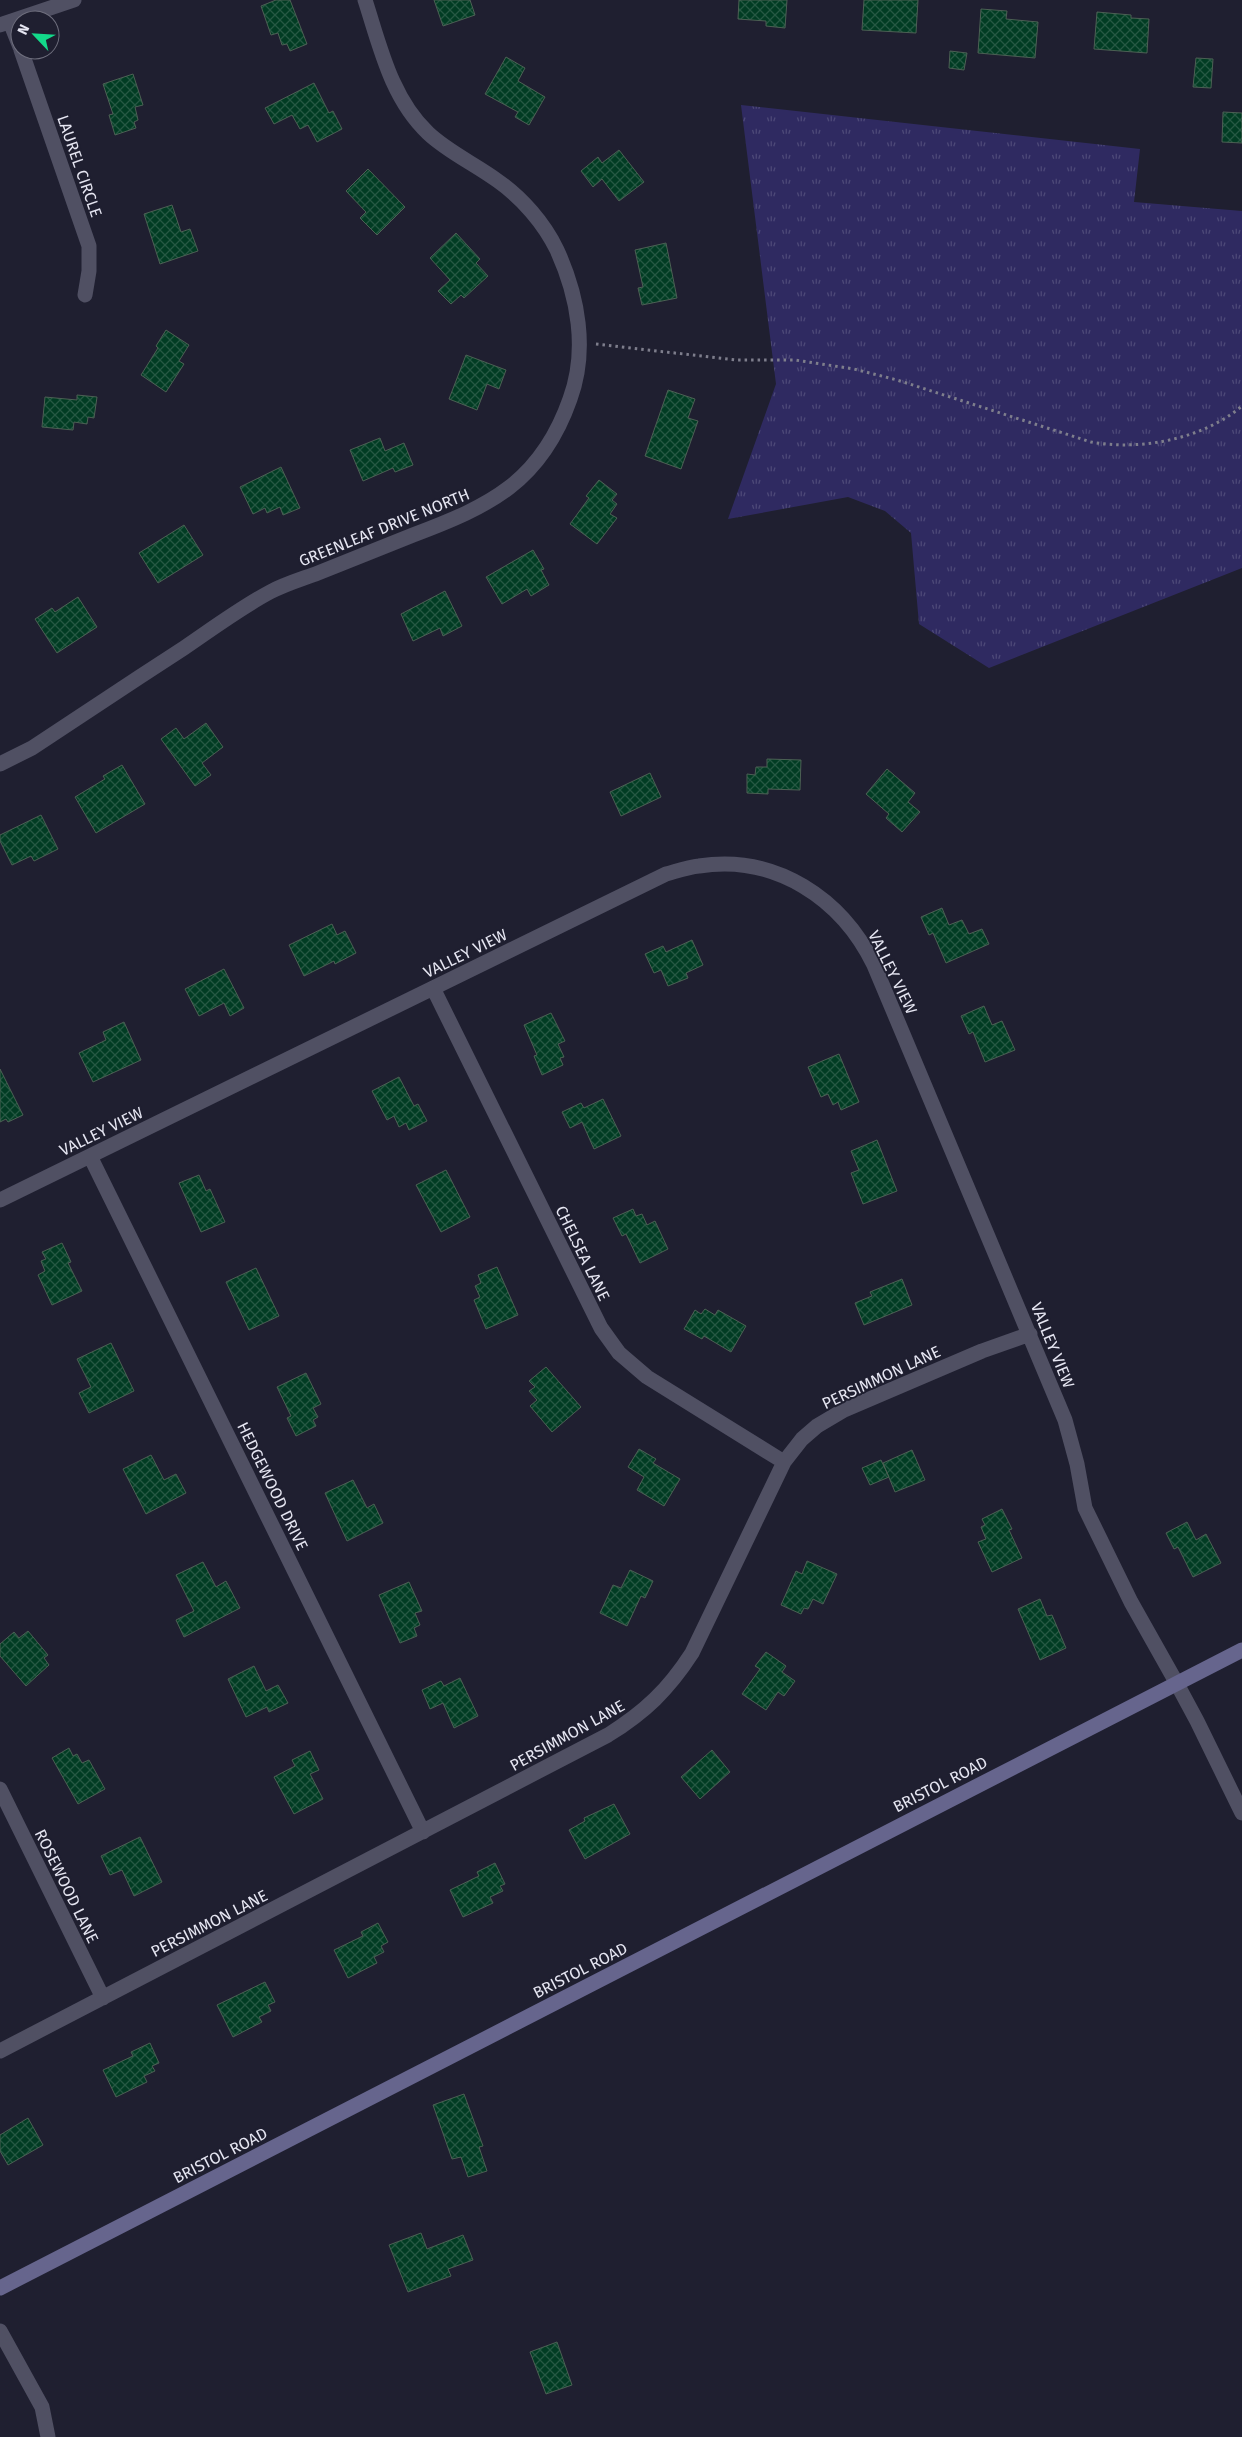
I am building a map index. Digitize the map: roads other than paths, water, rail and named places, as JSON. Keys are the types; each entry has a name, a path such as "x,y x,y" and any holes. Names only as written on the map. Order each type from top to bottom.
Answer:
{"main road":[{"name":"BRISTOL ROAD","path":"0,2288 1176,1682 1242,1650"}],"street":[{"path":"5,24 74,0"},
{"name":"GREENLEAF DRIVE NORTH","path":"0,764 32,748 272,590 468,514 500,495 537,461 552,439 564,416 573,391 578,366 579,326 575,300 555,245 521,200 500,182 442,144 426,131 406,108 392,80 365,0"},
{"name":"LAUREL CIRCLE","path":"25,60 89,246 89,271 85,295"},
{"name":"VALLEY VIEW","path":"0,1200 674,872 699,866 722,864 756,867 788,878 808,888 844,917 864,945 1065,1420 1077,1464 1085,1508 1131,1602 1198,1721 1242,1813"},
{"name":"CHELSEA LANE","path":"433,988 567,1261 601,1328 610,1341 619,1353 647,1377 784,1462"},
{"name":"HEDGEWOOD DRIVE","path":"90,1156 423,1832"},
{"name":"PERSIMMON LANE","path":"0,2051 608,1736 634,1719 656,1700 676,1678 692,1653 784,1462 802,1440 817,1426 844,1410 982,1351 1030,1334"},
{"name":"ROSEWOOD LANE","path":"0,1789 103,1998"},
{"path":"0,2332 42,2408 48,2437"}]}
